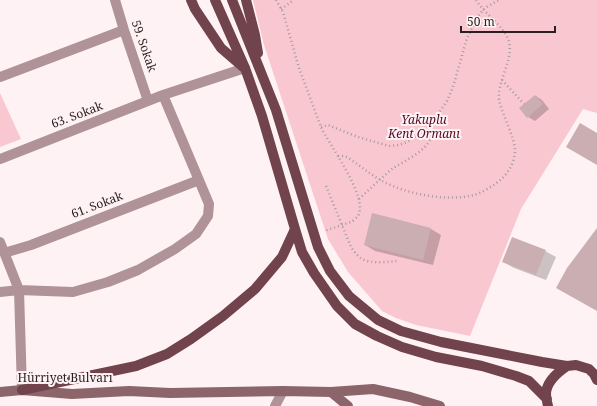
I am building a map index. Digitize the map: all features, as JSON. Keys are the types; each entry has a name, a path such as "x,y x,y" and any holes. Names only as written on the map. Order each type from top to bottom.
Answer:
{"main road":[{"path":"191,0 195,9 221,48 245,68"},
{"path":"215,0 245,68 262,116 302,252 314,273 337,306 355,324 402,347 436,357 482,366 529,381 548,402"},
{"path":"232,0 276,110 318,248 330,271 349,296 378,320 401,331 441,342 567,366 576,365 589,369 596,376"},
{"path":"246,0 255,35 262,75"},
{"path":"22,390 136,366 167,354 223,316 255,289 282,257 295,229"},
{"path":"548,402 546,392 554,376 567,366"},
{"name":"Hürriyet Bulvarı","path":"0,392 22,390 72,394 129,391 170,393 283,391 331,392 373,389 410,397 440,406"},
{"path":"331,392 348,406"}],"street":[{"name":"59. Sokak","path":"115,0 148,101"},
{"path":"0,77 124,30"},
{"name":"63. Sokak","path":"0,159 163,95 245,68"},
{"path":"0,292 19,290 73,292 108,282 138,270 175,249 196,234 208,216 209,204 163,95"},
{"name":"61. Sokak","path":"4,253 31,245 199,180"},
{"path":"0,242 19,290 22,390"},
{"path":"275,406 283,391"}],"path":[{"path":"276,0 283,12 299,68 321,126 359,198 360,210 358,216 351,222 314,234"},
{"path":"281,9 294,0"},
{"path":"338,156 347,157 381,180 400,188 420,194 444,198 460,198 475,195 501,180 509,171 515,151 514,142 499,99 499,89 510,46 508,38 501,28 476,0"},
{"path":"321,126 328,125 358,137 389,146 399,145 419,135 428,126 447,101 453,87 467,38 479,15 499,0"},
{"path":"502,80 524,104"},
{"path":"359,198 392,170 423,149 431,137 431,131 428,126"},
{"path":"326,186 351,247 357,254 362,259 369,261 397,261"}],"green space":[{"name":"Yakuplu Kent Ormanı","path":"253,0 597,0 597,113 583,109 521,209 470,336 416,325 382,311 348,272 328,239 264,45"},
{"path":"0,93 21,139 0,147"}],"building":[{"path":"535,95 543,104 527,118 519,108"},
{"path":"580,123 597,133 597,165 566,147"},
{"path":"372,213 431,228 423,260 364,245"},
{"path":"597,228 597,311 556,288 567,268"},
{"path":"512,237 546,250 536,275 502,262"}]}
